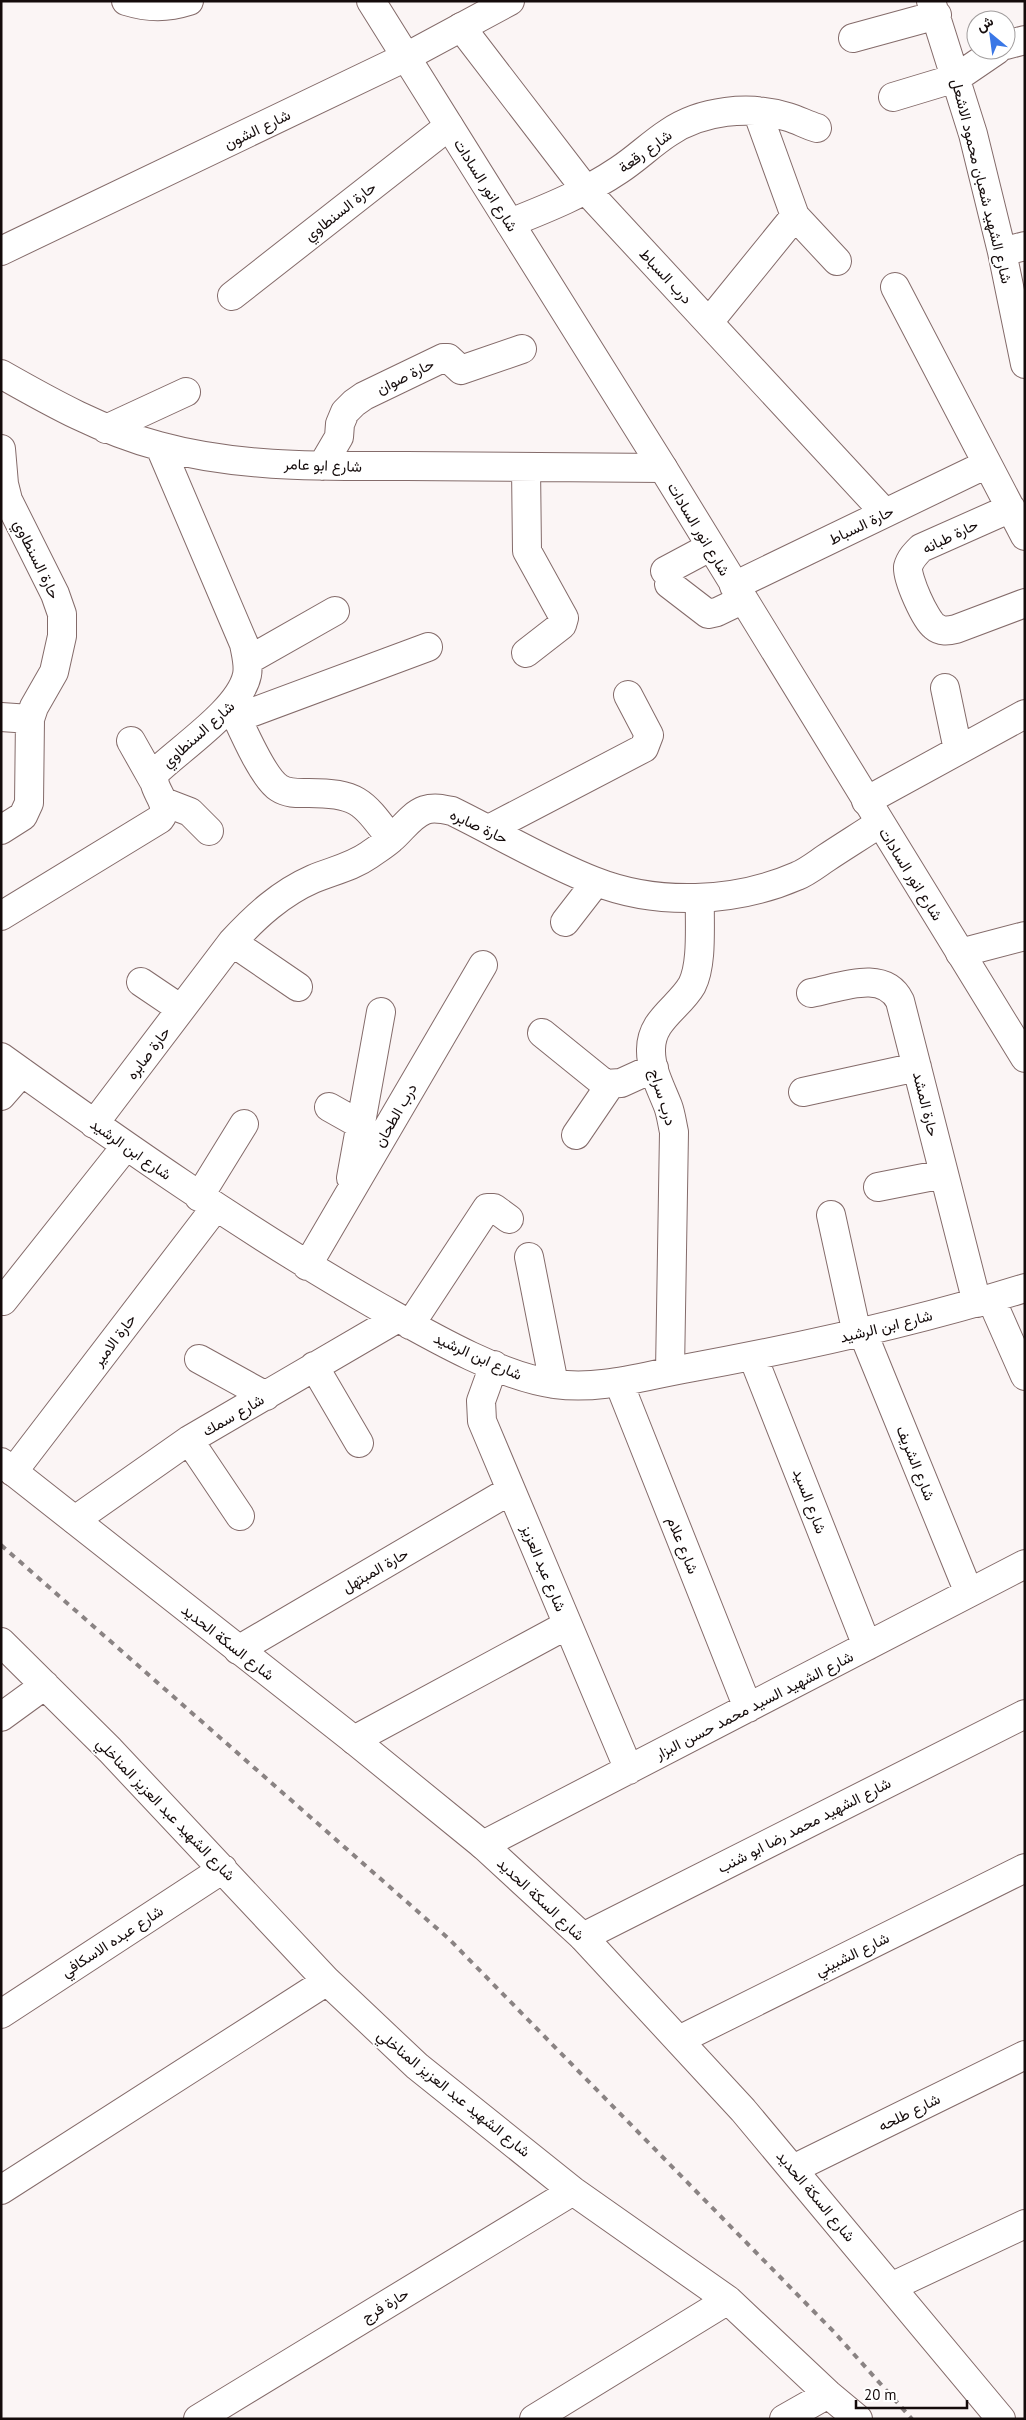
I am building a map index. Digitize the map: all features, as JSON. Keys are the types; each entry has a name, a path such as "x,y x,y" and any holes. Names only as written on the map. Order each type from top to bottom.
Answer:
{"street":[{"path":"126,1 147,7 171,7 190,1"},
{"name":"شارع انور السادات","path":"371,1 663,468 1025,1058"},
{"name":"شارع الشون","path":"1,252 406,57 510,1"},
{"path":"853,38 934,8"},
{"name":"شارع الشهيد شعبان محمود الاشعل","path":"934,8 973,134 1014,249 1025,364"},
{"name":"درب السباط","path":"462,27 586,190 885,513"},
{"path":"893,97 956,78 982,60"},
{"path":"757,111 795,216 837,261"},
{"name":"شارع رقعة","path":"510,223 586,190 620,170 669,132 697,119 726,112 757,111 788,117 817,128"},
{"name":"حارة السنطاوي","path":"232,296 449,126"},
{"path":"709,322 795,216"},
{"path":"895,287 1020,523"},
{"name":"حارة صوان","path":"322,466 338,437 340,424 345,412 364,396 442,358 448,358 461,370 522,349"},
{"name":"شارع ابو عامر","path":"1,374 79,418 106,429 160,447 224,459 322,466 663,468"},
{"path":"106,429 186,392"},
{"name":"شارع السنطاوي","path":"5,906 160,819 164,814 159,791 160,768 234,711 244,685 247,674 247,661 244,644 160,447"},
{"name":"حارة السنطاوي","path":"1,449 8,516 55,594 63,625 54,672 34,707 30,719 29,803 23,816 1,830"},
{"name":"حارة السباط","path":"710,547 667,578 708,614 716,612 738,593 885,513 988,464"},
{"path":"526,467 527,550 564,618 562,625 526,653"},
{"name":"حارة طبانه","path":"1020,523 921,548 913,556 908,567 909,578 927,618 935,627 945,631 956,630 1025,604"},
{"path":"247,661 335,611"},
{"path":"391,839 364,805 349,797 334,793 291,793 280,789 266,772 234,711 428,648"},
{"path":"945,688 958,750"},
{"path":"489,829 644,748 648,735 628,695"},
{"path":"866,800 1025,714"},
{"path":"1,717 30,719"},
{"path":"131,741 159,791 190,812 209,831"},
{"name":"حارة صابره","path":"94,1124 232,942 255,917 283,895 313,879 350,866 391,839 414,815 433,809 452,811 560,866 596,882 647,894 700,898 734,894 766,887 799,876 880,823"},
{"path":"564,922 596,882"},
{"name":"درب سراج","path":"670,1371 674,1147 668,1108 654,1068 650,1050 654,1034 662,1018 685,995 697,971 700,898"},
{"path":"960,953 1025,936"},
{"path":"232,942 298,987"},
{"name":"درب الطحان","path":"307,1266 483,965"},
{"path":"141,982 181,1009"},
{"name":"حارة المشد","path":"811,993 870,982 889,986 896,992 900,1001 944,1174 984,1301 1025,1376"},
{"path":"348,1196 381,1012"},
{"path":"542,1033 600,1081 610,1085 621,1083 654,1068"},
{"path":"1,1096 12,1064"},
{"name":"شارع ابن الرشيد","path":"12,1064 94,1124 207,1202 307,1266 404,1322 523,1377 554,1384 586,1386 619,1383 670,1371 754,1356 860,1333 984,1301 1025,1288"},
{"path":"803,1092 917,1067"},
{"path":"576,1135 610,1085"},
{"path":"329,1107 361,1125"},
{"name":"حارة الامير","path":"7,1467 207,1202 244,1124"},
{"path":"4,1301 126,1146"},
{"path":"878,1187 944,1174"},
{"path":"404,1322 487,1208 494,1208 509,1219"},
{"name":"شارع الشريف","path":"831,1215 860,1333 969,1593"},
{"path":"529,1257 554,1384"},
{"name":"شارع سمك","path":"75,1520 189,1440 314,1366 404,1322"},
{"name":"شارع السيد","path":"754,1356 867,1646"},
{"path":"199,1359 266,1396"},
{"name":"شارع عبد العزيز","path":"494,1364 481,1401 482,1422 629,1770"},
{"path":"314,1366 359,1443"},
{"name":"شارع علام","path":"619,1383 748,1708"},
{"path":"189,1440 240,1516"},
{"name":"شارع السكة الحديد","path":"7,1467 354,1740 482,1845 583,1937 743,2110 892,2286 1001,2419"},
{"name":"حارة المبتهل","path":"238,1650 511,1490"},
{"name":"شارع الشهيد السيد محمد حسن البزار","path":"482,1845 1025,1564"},
{"path":"354,1740 568,1625"},
{"name":"شارع الشهيد عبد العزيز المناخلي","path":"1,1642 46,1684 327,1981 417,2066 573,2191 728,2300 828,2394 858,2419"},
{"path":"1,1717 46,1684"},
{"name":"شارع الشهيد محمد رضا ابو شنب","path":"583,1937 1025,1714"},
{"name":"شارع الشبيني","path":"679,2040 1025,1868"},
{"name":"شارع عبده الاسكافي","path":"1,2014 223,1869"},
{"path":"1,2190 327,1981"},
{"name":"شارع طلحه","path":"793,2169 1025,2055"},
{"name":"حارة فرج","path":"198,2419 573,2191"},
{"path":"892,2286 1025,2224"},
{"path":"534,2419 728,2300"},
{"path":"784,2419 828,2394"}],"railway":[{"path":"1,1545 449,1939 834,2332 912,2419"}]}
